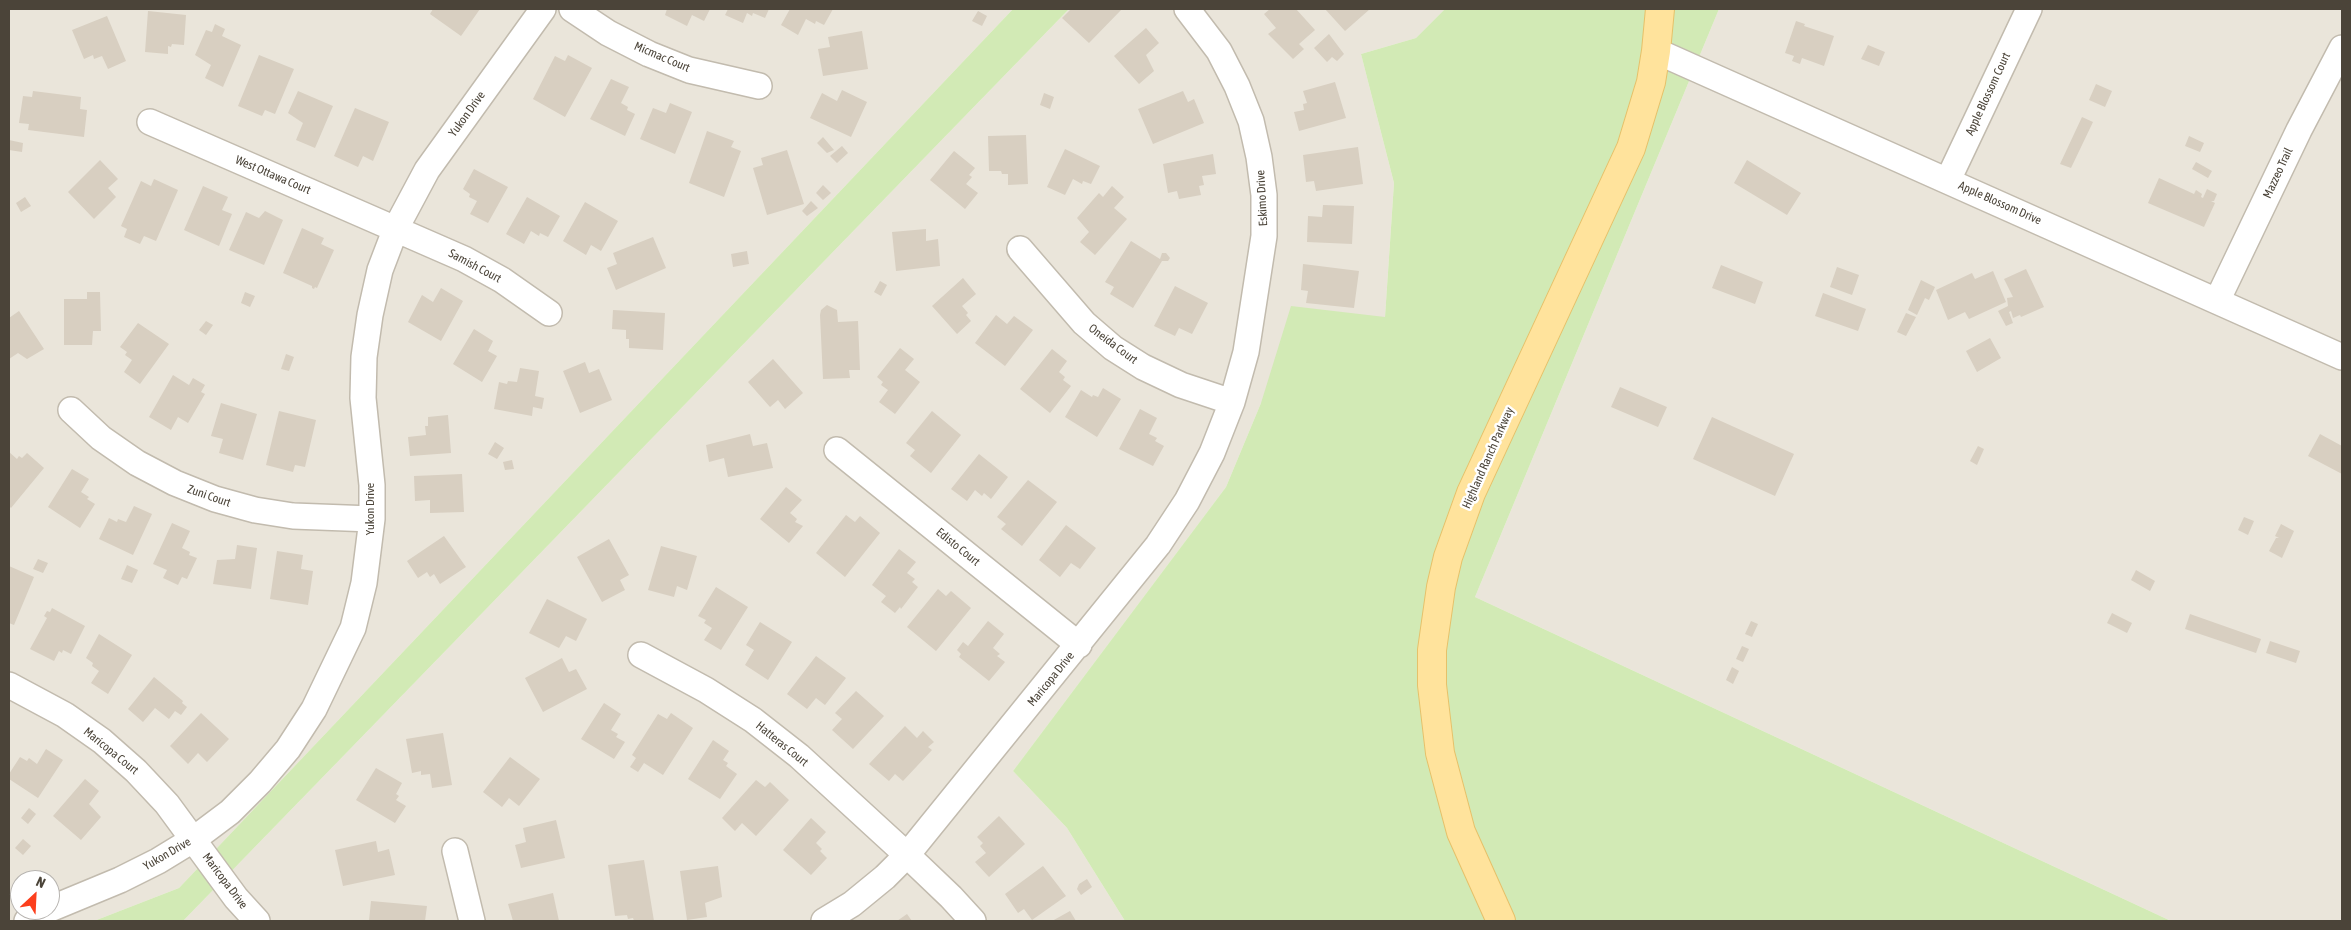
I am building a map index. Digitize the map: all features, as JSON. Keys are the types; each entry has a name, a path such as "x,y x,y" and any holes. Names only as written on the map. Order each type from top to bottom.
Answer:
{"main road":[{"name":"Highland Ranch Parkway","path":"1501,921 1461,832 1440,752 1434,714 1432,676 1433,642 1440,587 1470,493 1631,148 1642,119 1656,51 1660,9"}],"street":[{"name":"Yukon Drive","path":"60,905 150,865 194,839 230,812 260,782 288,749 314,709 353,628 364,584 372,519 372,485 363,398 364,357 370,315 380,270 396,228 427,170 543,9"},
{"name":"Micmac Court","path":"572,9 608,33 649,54 689,70 759,86"},
{"name":"Apple Blossom Court","path":"1948,180 2029,9"},
{"name":"Eskimo Drive","path":"1198,12 1237,86 1250,121 1257,148 1264,195 1264,236 1255,304 1246,352 1232,402"},
{"name":"Mazzeo Trail","path":"2217,301 2298,130 2342,48"},
{"name":"Apple Blossom Drive","path":"1656,51 2342,357"},
{"name":"West Ottawa Court","path":"150,122 396,228"},
{"name":"Samish Court","path":"396,228 464,259 502,280 549,313"},
{"name":"Oneida Court","path":"1020,249 1084,323 1113,348 1143,367 1181,385 1232,402"},
{"name":"Maricopa Drive","path":"824,921 852,904 885,877 907,855 1158,546 1187,501 1212,453 1232,402"},
{"name":"Zuni Court","path":"71,410 102,438 136,463 175,483 215,499 255,510 293,516 372,519"},
{"name":"Edisto Court","path":"837,450 1079,645"},
{"name":"Hatteras Court","path":"641,655 706,690 753,720 799,756 907,855 973,921"},
{"name":"Maricopa Court","path":"9,685 65,715 102,741 136,771 167,804 194,839"},
{"name":"Maricopa Drive","path":"194,839 236,898 257,921"},
{"path":"455,851 472,921"}],"shaded area":[{"path":"9,9 1013,9 179,888 94,921 9,921"},
{"path":"1069,9 1445,9 1416,38 1361,54 1394,183 1385,317 1261,403 1226,487 1013,771 1067,828 1125,921 183,921"},
{"path":"1719,9 2342,9 2342,921 2171,921 1475,597"}],"green space":[{"path":"1013,9 1069,9 183,921 94,921 179,888"},
{"path":"1445,9 1719,9 1475,597 2171,921 1125,921 1067,828 1013,771 1226,487 1261,403 1291,306 1385,317 1394,183 1361,54 1416,38"}],"building":[{"path":"433,9 480,9 461,36 430,14"},
{"path":"667,9 710,9 704,21 692,15 687,26 665,15"},
{"path":"728,9 769,9 765,18 753,13 752,16 747,13 743,23 725,15"},
{"path":"790,9 833,9 824,25 816,21 815,24 806,19 798,35 781,25"},
{"path":"1071,9 1122,9 1089,43 1062,18"},
{"path":"1270,9 1296,9 1315,30 1299,44 1304,49 1293,59 1268,34 1276,28 1264,14"},
{"path":"1325,9 1370,9 1345,31"},
{"path":"148,11 186,15 184,45 172,44 171,47 168,46 168,54 145,52"},
{"path":"978,11 987,16 982,26 972,21"},
{"path":"107,16 126,61 108,69 102,56 94,59 93,55 84,59 72,30"},
{"path":"1796,21 1805,24 1804,26 1834,36 1824,66 1802,58 1800,64 1792,61 1794,56 1785,53"},
{"path":"215,24 225,29 222,36 241,45 223,87 205,78 211,65 195,55 206,30 212,32"},
{"path":"1146,28 1159,43 1146,55 1154,71 1139,84 1114,56"},
{"path":"862,31 868,69 823,76 818,49 830,47 828,37"},
{"path":"1329,34 1344,54 1337,61 1332,57 1327,62 1314,48"},
{"path":"1868,45 1885,52 1879,66 1861,59"},
{"path":"259,55 294,69 275,114 265,110 262,116 238,106"},
{"path":"568,55 592,68 565,117 533,99 555,56 565,61"},
{"path":"611,79 629,87 621,103 628,107 627,110 635,114 625,136 590,119"},
{"path":"1335,82 1346,118 1299,131 1294,112 1304,110 1303,104 1307,103 1303,91"},
{"path":"2096,84 2112,91 2105,107 2089,100"},
{"path":"842,90 867,102 851,137 810,118 822,93 837,101"},
{"path":"33,91 81,97 80,109 87,110 84,137 28,130 29,124 19,123 23,96 32,97"},
{"path":"298,91 333,106 315,148 296,140 303,123 288,113"},
{"path":"1183,91 1188,102 1194,99 1204,123 1153,144 1138,109"},
{"path":"1044,93 1054,97 1050,109 1040,105"},
{"path":"670,103 692,112 675,154 640,139 653,108 666,113"},
{"path":"355,108 389,122 373,161 363,156 358,167 334,156"},
{"path":"2082,117 2093,122 2071,168 2060,164"},
{"path":"707,131 734,141 731,147 741,151 724,197 689,183"},
{"path":"1026,135 1028,184 1008,185 1008,174 1002,174 1001,171 989,171 988,136"},
{"path":"2189,136 2204,143 2200,152 2185,146"},
{"path":"823,137 834,150 827,153 817,143"},
{"path":"9,140 23,143 22,152 9,150"},
{"path":"842,146 848,153 837,163 830,156"},
{"path":"1358,147 1363,184 1316,191 1314,181 1306,182 1303,155"},
{"path":"1065,149 1100,166 1091,184 1083,181 1082,184 1073,179 1065,195 1047,187"},
{"path":"787,150 804,204 767,215 753,168 763,165 761,158"},
{"path":"954,151 975,168 969,175 972,177 966,184 978,193 965,209 930,180"},
{"path":"1213,154 1216,174 1202,176 1204,185 1199,186 1201,195 1179,199 1177,191 1168,193 1163,164"},
{"path":"100,160 118,179 108,188 116,197 94,219 68,192"},
{"path":"1747,160 1801,193 1787,215 1734,183"},
{"path":"2196,162 2212,171 2208,178 2192,169"},
{"path":"474,169 508,187 488,223 470,214 477,201 469,197 470,194 463,189"},
{"path":"2159,178 2194,194 2196,190 2202,194 2201,197 2203,198 2207,189 2217,194 2214,201 2211,201 2215,203 2204,227 2148,203"},
{"path":"154,179 178,190 156,241 144,236 140,244 124,237 127,229 121,226 141,181 151,186"},
{"path":"823,185 831,193 823,200 816,193"},
{"path":"203,186 228,197 222,210 232,214 219,246 184,230"},
{"path":"1112,186 1124,197 1114,208 1127,219 1095,255 1080,242 1089,232 1077,218 1099,193 1103,197"},
{"path":"25,197 31,206 21,212 16,203"},
{"path":"527,197 560,216 548,237 540,233 539,236 531,231 524,244 506,234"},
{"path":"811,201 818,208 807,216 802,211"},
{"path":"585,202 618,221 601,251 591,245 586,255 563,241"},
{"path":"1323,205 1354,206 1352,244 1307,242 1308,216 1322,217"},
{"path":"265,211 283,220 264,265 229,250 246,212 259,218"},
{"path":"302,228 324,238 321,244 334,250 317,288 315,287 314,289 312,286 283,273"},
{"path":"926,229 926,241 938,239 940,266 896,271 892,232"},
{"path":"653,237 666,268 616,290 607,268 617,264 613,253"},
{"path":"1131,241 1160,259 1162,253 1166,253 1170,258 1168,261 1162,261 1133,308 1110,294 1114,287 1105,282"},
{"path":"747,251 749,264 733,267 731,254"},
{"path":"1303,264 1359,271 1354,308 1306,303 1308,291 1301,290"},
{"path":"1721,265 1763,282 1755,304 1712,288"},
{"path":"1837,267 1859,275 1852,295 1830,287"},
{"path":"2026,269 2044,307 2021,317 2020,315 2013,318 2011,311 2009,312 2013,323 2006,326 1998,311 2008,306 2007,298 2013,297 2004,279"},
{"path":"1993,271 2006,302 1969,319 1965,312 1948,320 1936,290 1972,273 1975,279"},
{"path":"963,278 976,294 962,306 968,313 966,315 971,321 957,334 932,306"},
{"path":"1921,280 1935,287 1929,300 1925,298 1917,315 1908,310"},
{"path":"880,281 887,285 881,296 874,292"},
{"path":"1175,286 1208,303 1192,334 1179,328 1175,336 1154,326"},
{"path":"441,288 463,301 441,341 408,322 422,295 433,302"},
{"path":"87,292 100,292 101,331 93,331 92,345 64,345 64,299 87,299"},
{"path":"245,292 255,296 250,307 241,303"},
{"path":"1823,293 1866,309 1858,331 1815,316"},
{"path":"827,305 837,310 838,322 858,321 860,370 849,370 850,378 823,379 820,315 821,310"},
{"path":"613,310 665,313 663,350 629,348 626,330 612,329"},
{"path":"19,311 44,349 27,359 18,353 9,359 9,318"},
{"path":"1906,313 1916,317 1906,336 1897,332"},
{"path":"996,315 1007,324 1014,316 1033,330 1005,366 975,343"},
{"path":"206,321 213,325 206,335 199,330"},
{"path":"138,323 169,344 140,384 124,372 132,360 125,355 127,352 120,347"},
{"path":"474,329 493,341 488,351 497,356 482,382 453,364"},
{"path":"1990,338 2001,358 1977,372 1966,351"},
{"path":"900,348 914,359 905,370 920,382 895,414 879,402 888,390 881,385 883,382 877,377"},
{"path":"1052,349 1067,361 1059,372 1065,377 1063,380 1071,386 1050,413 1020,389"},
{"path":"286,354 294,357 289,371 281,369"},
{"path":"773,359 803,393 785,409 778,400 770,407 748,382"},
{"path":"585,362 589,373 599,369 612,400 580,413 563,371"},
{"path":"520,368 539,371 535,396 544,398 542,409 533,407 532,416 494,409 499,382 507,384 508,381 517,382"},
{"path":"173,375 189,385 193,378 205,385 201,392 205,394 188,423 178,417 171,430 149,417"},
{"path":"1620,387 1667,407 1658,427 1611,407"},
{"path":"1103,388 1121,399 1097,437 1065,417 1081,390 1092,397 1093,395 1098,397"},
{"path":"221,403 257,414 243,460 219,453 223,439 211,436"},
{"path":"1140,409 1157,418 1149,434 1157,438 1155,441 1164,446 1153,466 1119,449"},
{"path":"279,411 316,420 305,467 295,465 293,472 266,465"},
{"path":"932,411 961,435 931,473 910,456 915,450 906,443"},
{"path":"448,415 451,453 410,456 408,437 426,435 425,426 428,426 428,417"},
{"path":"1712,417 1794,454 1775,496 1693,459"},
{"path":"750,434 753,446 767,443 773,468 728,477 724,458 709,462 706,445"},
{"path":"2320,434 2342,446 2342,474 2308,456"},
{"path":"495,442 504,448 497,459 488,454"},
{"path":"1978,446 1984,449 1977,465 1970,461"},
{"path":"9,452 17,459 19,456 22,458 27,453 44,468 11,508 9,506"},
{"path":"979,454 1008,477 991,499 984,493 982,496 975,490 967,501 951,489"},
{"path":"512,460 514,469 505,470 503,462"},
{"path":"72,469 89,479 81,492 95,504 80,528 48,507"},
{"path":"462,474 464,512 430,513 430,500 415,501 414,476"},
{"path":"1028,480 1057,502 1022,546 1001,529 1006,524 997,517"},
{"path":"786,487 802,500 790,513 797,519 795,522 803,526 789,543 760,519"},
{"path":"134,506 152,514 133,555 99,539 109,518 117,522 118,519 126,522"},
{"path":"846,515 855,522 860,516 880,533 845,577 816,553"},
{"path":"2244,517 2254,521 2248,535 2238,530"},
{"path":"172,523 190,531 182,548 190,552 189,555 197,558 187,579 182,577 178,585 163,578 167,570 153,564"},
{"path":"2281,524 2294,531 2282,558 2269,551 2276,538 2279,538 2275,536"},
{"path":"1066,525 1096,548 1080,569 1071,563 1060,577 1039,560"},
{"path":"444,536 466,567 440,584 434,574 430,577 427,572 418,578 407,561"},
{"path":"609,539 629,575 620,580 625,590 602,602 577,557"},
{"path":"237,545 257,548 251,589 213,584 217,560 235,559"},
{"path":"661,546 697,556 687,590 677,586 674,597 648,590"},
{"path":"899,549 916,562 907,573 915,579 912,582 918,587 901,609 900,607 895,613 881,602 886,596 872,585"},
{"path":"277,551 303,555 301,569 313,571 308,605 270,599"},
{"path":"38,559 48,563 43,573 33,569"},
{"path":"127,565 138,570 132,583 121,579"},
{"path":"9,566 34,577 14,625 9,623"},
{"path":"2136,570 2155,581 2150,591 2131,580"},
{"path":"716,587 748,607 721,650 704,640 712,628 704,623 706,620 698,616"},
{"path":"938,589 946,596 951,591 971,608 936,651 907,627"},
{"path":"547,599 587,619 576,641 566,636 559,648 529,633"},
{"path":"52,608 85,626 71,654 63,650 62,653 59,651 54,661 30,649 47,618 44,616"},
{"path":"2112,613 2132,623 2127,633 2107,623"},
{"path":"2190,614 2261,639 2256,653 2185,629"},
{"path":"988,621 1004,634 993,648 1000,654 997,656 1005,662 989,681 959,657 961,654 957,650 963,642 968,646"},
{"path":"1751,621 1758,624 1752,637 1745,634"},
{"path":"760,622 792,642 768,680 745,665 754,650 746,645"},
{"path":"99,634 132,655 108,694 91,683 99,671 86,658"},
{"path":"2270,641 2300,651 2296,663 2266,653"},
{"path":"1742,646 1749,649 1743,662 1736,659"},
{"path":"816,656 846,678 825,705 816,698 807,709 787,694"},
{"path":"562,658 569,672 576,669 587,689 543,712 525,678"},
{"path":"1732,667 1739,671 1733,684 1726,680"},
{"path":"154,677 183,701 182,703 187,707 181,715 175,711 169,719 155,708 143,722 128,709"},
{"path":"856,691 884,716 853,749 832,730 842,719 835,713"},
{"path":"604,703 621,714 611,730 618,734 616,737 625,742 614,759 581,739"},
{"path":"201,713 229,739 207,762 198,753 188,764 170,746"},
{"path":"671,713 693,728 663,775 644,763 638,772 630,767 636,758 632,755 658,714 667,719"},
{"path":"905,726 917,738 923,731 934,742 928,747 932,750 903,781 895,774 889,781 869,764"},
{"path":"443,733 452,785 432,788 430,774 421,775 421,771 412,773 406,739"},
{"path":"713,740 729,751 723,760 728,763 726,766 737,774 720,799 688,779"},
{"path":"46,749 63,760 38,798 9,779 9,774 20,757 27,761 29,758 37,764"},
{"path":"510,757 540,779 519,806 509,798 502,807 483,792"},
{"path":"376,768 402,783 396,794 399,796 396,800 406,806 395,823 356,800"},
{"path":"85,779 99,791 89,804 101,817 81,840 53,816"},
{"path":"756,780 765,787 770,782 789,800 756,836 742,823 735,831 722,818"},
{"path":"29,808 36,814 28,824 21,818"},
{"path":"999,816 1025,844 989,877 975,862 986,853 980,846 983,843 977,837"},
{"path":"811,818 826,832 816,843 822,849 820,851 827,858 811,875 783,850"},
{"path":"556,820 565,858 521,868 515,845 526,842 523,828"},
{"path":"23,839 31,846 23,855 15,848"},
{"path":"376,841 378,852 389,849 395,875 343,886 335,850"},
{"path":"644,860 654,921 634,921 633,918 628,919 627,915 615,916 608,865"},
{"path":"718,866 722,897 705,903 707,917 687,920 680,871"},
{"path":"1043,866 1066,896 1032,920 1024,909 1018,913 1005,894"},
{"path":"1087,879 1092,887 1081,895 1077,889 1079,884"},
{"path":"553,893 559,921 513,921 508,904"},
{"path":"371,901 427,906 425,921 369,921"},
{"path":"1070,911 1076,921 1052,921"},
{"path":"907,914 912,921 897,921"}]}
